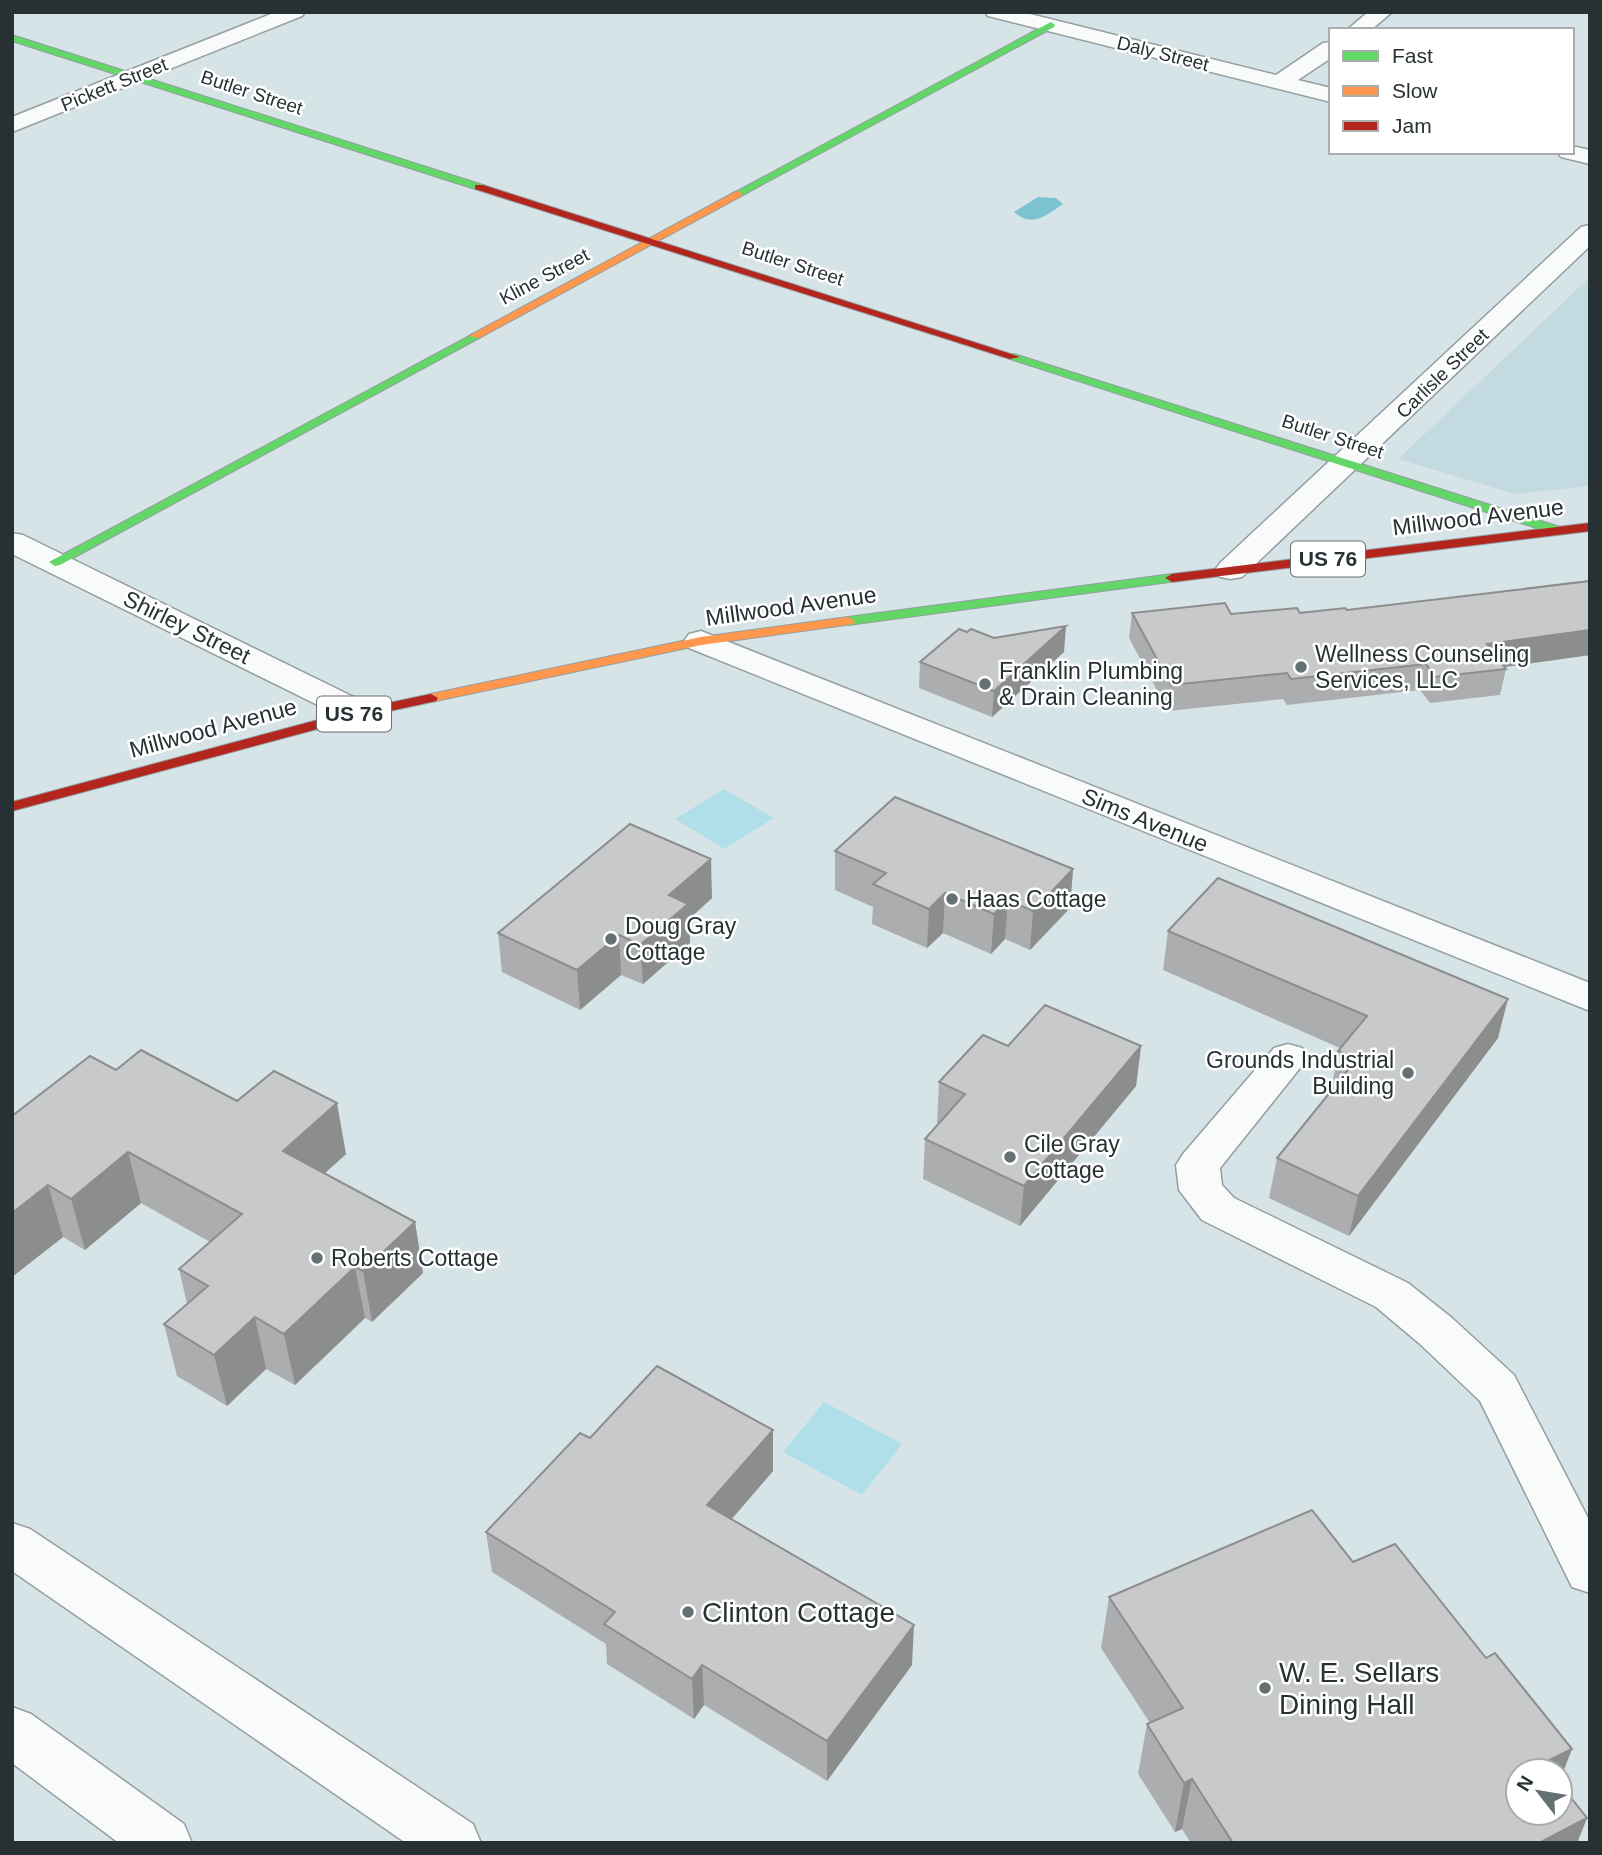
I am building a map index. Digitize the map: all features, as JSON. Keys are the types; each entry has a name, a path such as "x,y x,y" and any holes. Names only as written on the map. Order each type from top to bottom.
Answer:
{"street":[{"name":"Pickett Street","path":"12,125 295,12"},
{"name":"Daly Street","path":"995,12 1329,94"},
{"path":"1360,28 1382,12"},
{"name":"Kline Street","path":"55,562 1051,25"},
{"name":"Butler Street","path":"12,38 1559,531"},
{"path":"1280,82 1329,49"},
{"name":"Carlisle Street","path":"1231,570 1590,232"},
{"name":"Millwood Avenue","path":"12,807 360,713 701,641 1231,570 1590,527"},
{"name":"Shirley Street","path":"12,542 360,713"},
{"name":"Sims Avenue","path":"701,641 1590,998"},
{"path":"1288,1058 1198,1165 1201,1190 1218,1209 1392,1296 1436,1331 1497,1388 1590,1572"},
{"path":"12,1544 453,1843"},
{"path":"12,1731 163,1843"}],"shaded area":[{"path":"1038,197 1056,198 1063,204 1033,220 1014,212"},
{"path":"1590,277 1590,486 1515,494 1398,459"},
{"path":"724,789 774,818 724,849 675,819"},
{"path":"824,1402 902,1444 862,1495 783,1452"}],"building":[{"path":"1590,581 1590,630 1487,644 1506,669 1435,677 1426,664 1291,679 1287,673 1171,685 1132,613 1225,603 1231,614 1297,608 1300,613 1345,608 1347,610"},
{"path":"1066,626 994,691 920,662 959,629 967,632 971,629 994,638"},
{"path":"895,797 1073,869 1033,911 1008,900 994,914 945,893 929,909 873,884 886,873 835,851"},
{"path":"630,824 711,859 669,895 688,904 640,945 619,935 577,970 498,933"},
{"name":"Grounds Industrial Building","path":"1218,878 1508,999 1358,1196 1277,1158 1357,1059 1338,1051 1367,1016 1168,931"},
{"name":"Cile Gray Cottage","path":"1045,1005 1141,1046 1024,1186 925,1139 965,1094 939,1082 983,1035 1008,1046"},
{"path":"141,1050 237,1101 274,1071 337,1103 283,1151 415,1222 363,1271 355,1267 284,1334 255,1317 214,1355 164,1324 208,1286 179,1269 242,1214 128,1152 71,1199 48,1185 12,1213 12,1116 90,1056 116,1070"},
{"name":"Clinton Cottage","path":"657,1366 773,1430 707,1505 914,1625 827,1741 702,1665 692,1679 604,1624 615,1612 486,1532 580,1433 590,1438"},
{"name":"W. E. Sellars Dining Hall","path":"1312,1510 1353,1562 1395,1544 1486,1658 1495,1653 1572,1749 1555,1757 1504,1757 1504,1827 1570,1827 1539,1843 1233,1843 1192,1779 1184,1783 1147,1724 1183,1708 1109,1597"},
{"name":"W. E. Sellars Dining Hall","path":"1574,1802 1587,1818 1574,1825"}],"traffic: fast":[{"path":"737,194 1051,25"},
{"path":"12,38 479,187"},
{"path":"55,562 475,336"},
{"path":"1014,357 1559,531"},
{"path":"848,621 1172,578"}],"traffic: slow":[{"path":"475,336 737,194"},
{"path":"431,698 701,641 848,621"}],"traffic: jam":[{"path":"479,187 1014,357"},
{"path":"1172,578 1590,527"},
{"path":"12,807 360,713 431,698"}],"place":[{"name":"Wellness Counseling Services, LLC","path":"1301,667"},
{"name":"Franklin Plumbing & Drain Cleaning","path":"985,684"},
{"name":"Haas Cottage","path":"952,899"},
{"name":"Doug Gray Cottage","path":"611,939"},
{"name":"Grounds Industrial Building","path":"1408,1073"},
{"name":"Cile Gray Cottage","path":"1010,1157"},
{"name":"Roberts Cottage","path":"317,1258"},
{"name":"Clinton Cottage","path":"688,1612"},
{"name":"W. E. Sellars Dining Hall","path":"1265,1688"}]}
